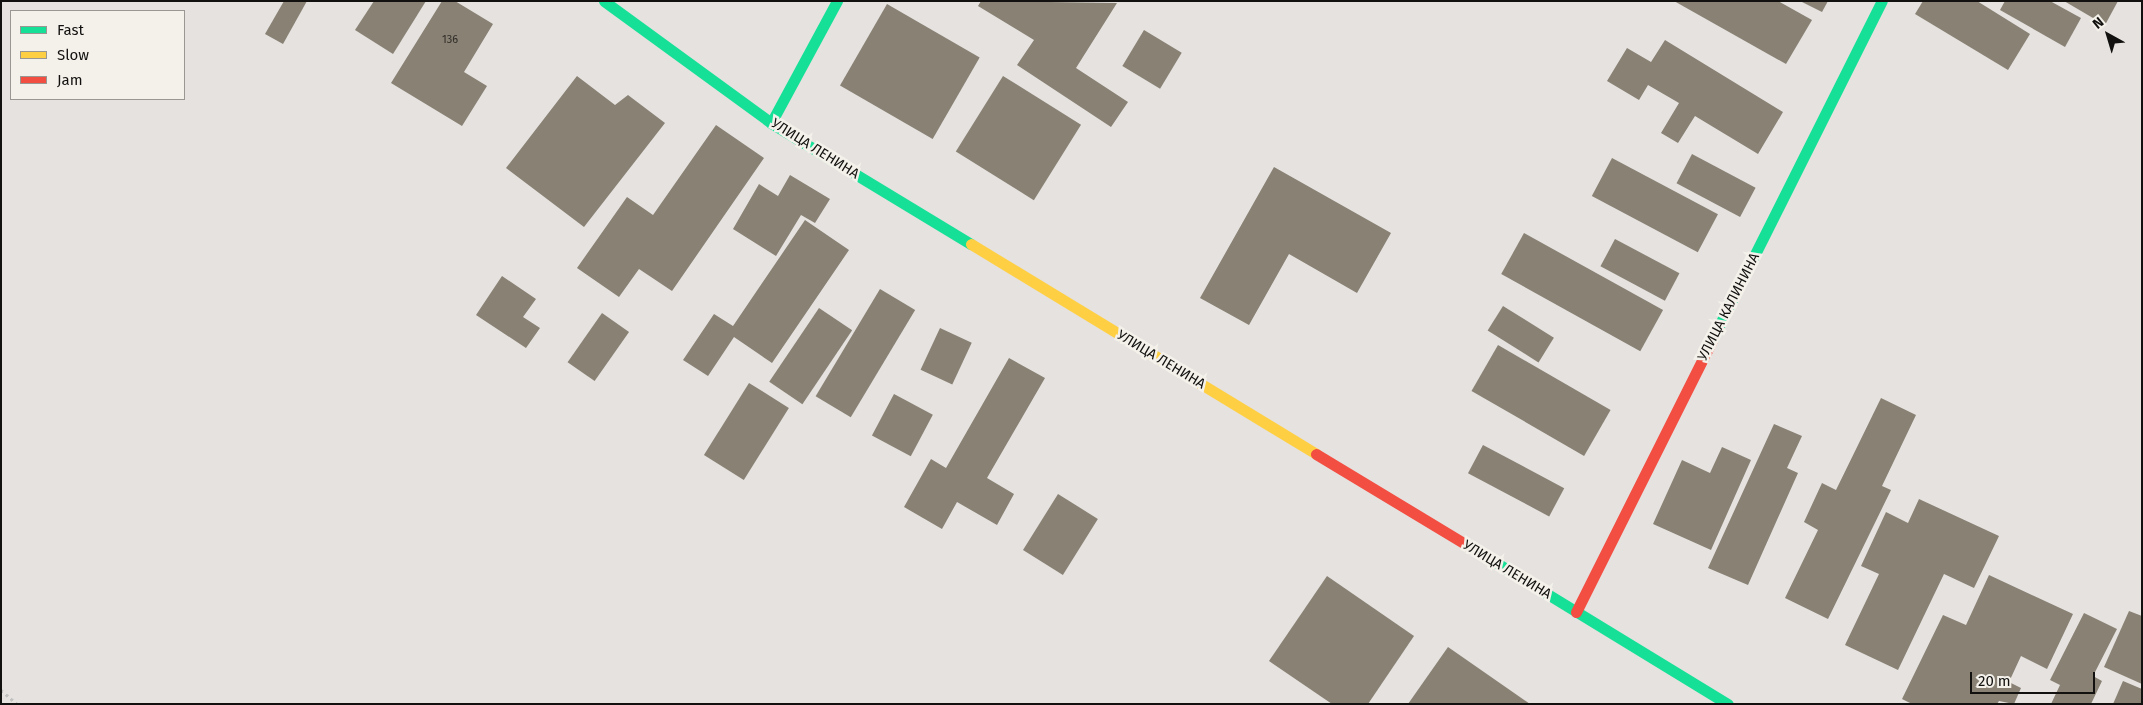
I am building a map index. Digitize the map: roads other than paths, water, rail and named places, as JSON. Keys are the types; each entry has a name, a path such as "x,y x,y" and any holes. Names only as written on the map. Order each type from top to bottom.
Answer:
{"street":[{"name":"УЛИЦА ЛЕНИНА","path":"604,1 771,123 1728,704"},
{"path":"771,123 837,1"},
{"name":"УЛИЦА КАЛИНИНА","path":"1576,612 1882,1"}]}
